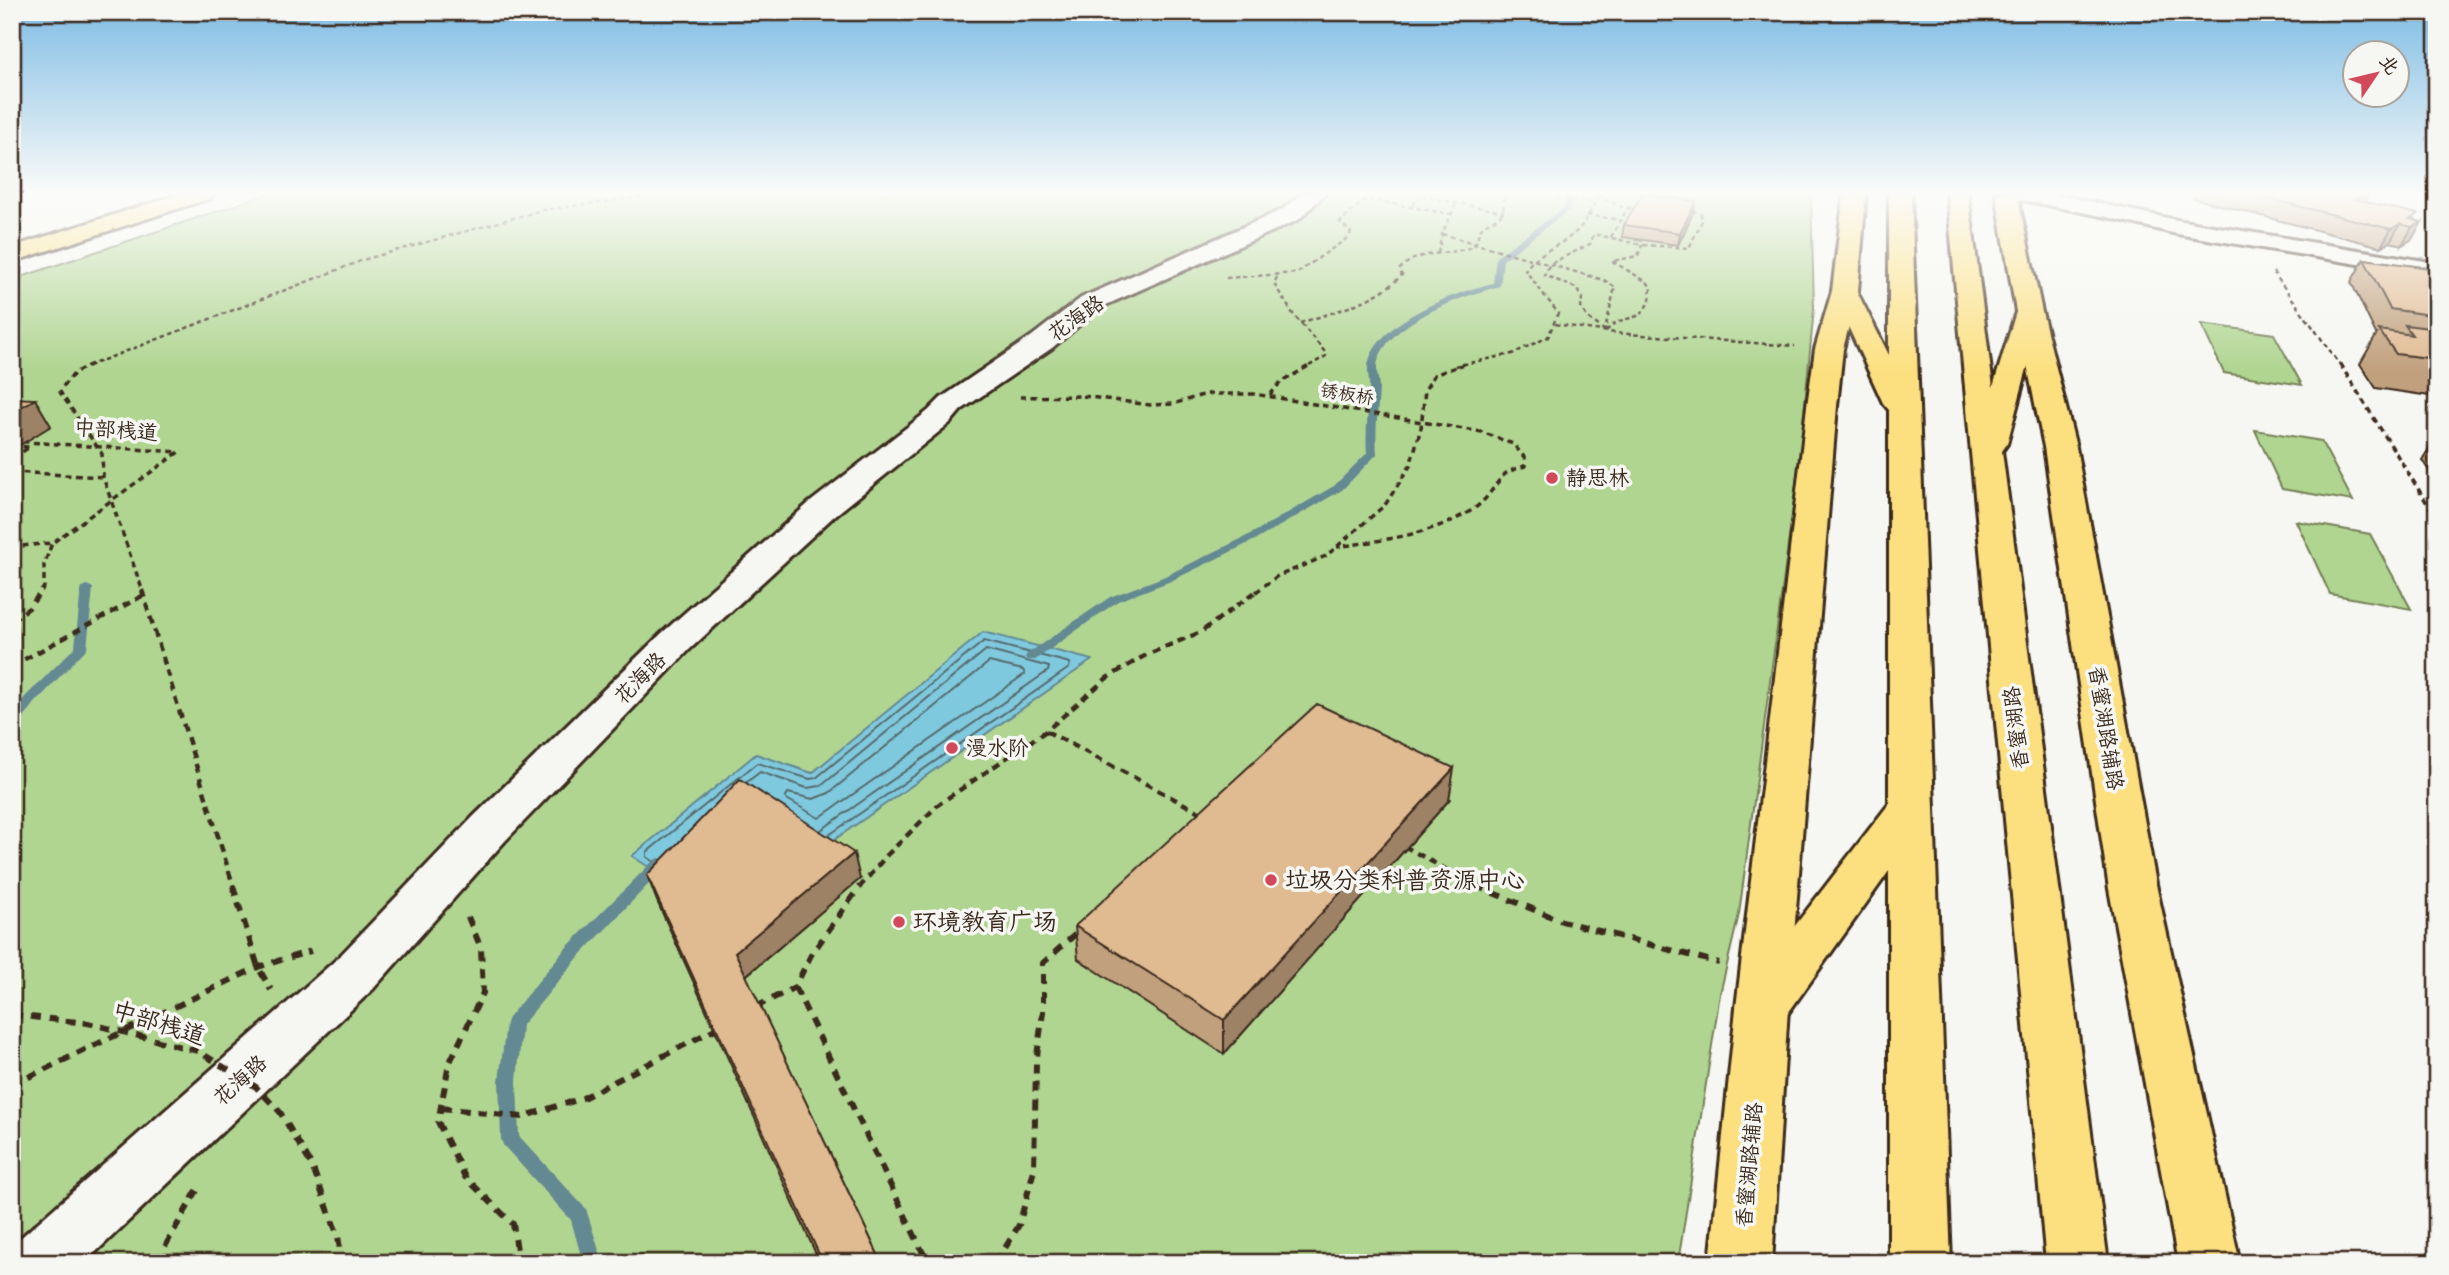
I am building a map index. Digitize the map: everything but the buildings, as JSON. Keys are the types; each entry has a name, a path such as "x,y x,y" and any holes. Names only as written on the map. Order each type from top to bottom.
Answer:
{"main road":[{"name":"香蜜湖路辅路","path":"1741,1263 1763,991 1829,349 1845,291 1849,252"},
{"path":"1901,252 1920,1263"},
{"name":"香蜜湖路","path":"1962,252 2077,1263"},
{"name":"香蜜湖路辅路","path":"2018,252 2060,447 2133,889 2209,1263"},
{"path":"1845,291 1904,416"},
{"path":"1986,463 2029,312"},
{"path":"1763,991 1912,807"}],"street":[{"name":"花海路","path":"39,1263 355,974 676,641 821,510 939,417 951,404 1042,342 1090,303 1205,252"},
{"path":"2330,252 2437,270"}],"path":[{"path":"12,1085 258,967 144,596 103,477 102,454 60,392 66,381 82,368 387,252"},
{"path":"1269,396 1280,383 1326,356 1324,348 1300,323 1274,284 1277,276 1305,269 1328,252"},
{"path":"1300,323 1365,301 1396,283 1402,275 1399,270 1403,264 1416,258 1442,252"},
{"path":"1510,252 1591,275 1615,287 1616,295 1606,313 1605,331"},
{"path":"748,1012 795,987 811,955 835,920 887,855 939,804 1046,731 1107,678 1146,655 1201,632 1276,576 1326,556 1385,505 1410,466 1425,390 1434,375 1450,367 1512,354 1534,346 1548,337 1558,313 1525,270 1532,258 1541,252"},
{"path":"1573,252 1550,264 1544,275 1576,288 1587,317 1605,331"},
{"path":"1605,331 1616,322 1641,315 1650,300 1651,287 1646,279 1616,267 1612,261 1638,256 1639,252"},
{"path":"2258,252 2332,351 2437,519"},
{"path":"1555,324 1605,331 1829,349"},
{"name":"锈板桥","path":"951,404 1050,395 1083,396 1150,405 1173,404 1206,394 1269,396 1482,432 1513,444 1525,458 1525,466 1506,473 1498,488 1484,504 1450,523 1394,537 1336,547"},
{"path":"12,443 30,447 14,456"},
{"name":"中部栈道","path":"12,443 179,452 51,544"},
{"path":"12,472 103,477"},
{"path":"12,547 51,544 44,565 44,587 29,608 12,620"},
{"path":"12,666 144,596"},
{"path":"1046,731 1207,816 1197,825"},
{"path":"1400,843 1490,894 1562,921 1675,954 1763,991"},
{"path":"448,875 481,948 483,993 449,1064 438,1122 465,1177 513,1223 519,1263"},
{"path":"996,1263 1019,1225 1034,1170 1036,1063 1043,1012 1043,963 1084,926"},
{"path":"795,987 928,1263"},
{"name":"中部栈道","path":"12,1016 88,1023 198,1051 256,1087 280,1112 312,1166 338,1236 342,1263"},
{"path":"441,1108 522,1116 583,1097 724,1024"}],"green space":[{"path":"94,252 1813,252 1814,308 1800,455 1739,914 1720,994 1678,1263 12,1263 12,280"},
{"path":"2201,324 2274,334 2302,385 2224,373"},
{"path":"2255,430 2321,441 2353,501 2282,489"},
{"path":"2296,521 2370,534 2411,609 2330,594"}],"water":[{"path":"983,632 1092,660 818,851 673,883 632,856 756,754 812,773"}],"waterway":[{"path":"1031,657 1114,599 1167,579 1255,536 1338,488 1372,454 1373,362 1379,348 1391,335 1425,312 1464,294 1497,284 1499,259 1508,252"},
{"path":"12,724 30,700 81,648 87,588"},
{"path":"593,1263 579,1215 510,1139 508,1081 514,1023 571,954 659,864"}],"place":[{"name":"静思林","path":"1552,478"},
{"name":"漫水阶","path":"952,748"},
{"name":"垃圾分类科普资源中心","path":"1271,880"},
{"name":"环境教育广场","path":"899,922"}]}
